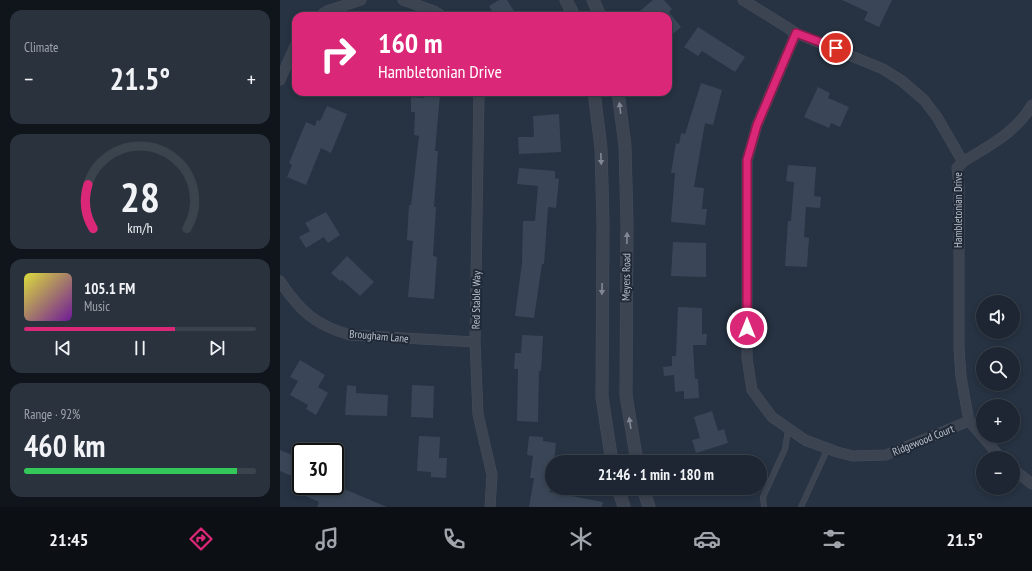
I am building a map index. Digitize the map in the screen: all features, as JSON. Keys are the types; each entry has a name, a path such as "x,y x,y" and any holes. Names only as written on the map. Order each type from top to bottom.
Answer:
{"street":[{"path":"326,12 361,0"},
{"path":"403,0 436,12"},
{"path":"566,0 572,12"},
{"path":"593,0 598,12"},
{"path":"743,0 796,33"},
{"name":"Hambletonian Drive","path":"796,33 824,43 883,69 902,80 924,100 937,117 963,162 957,168 959,185 959,348 961,377 969,421 994,451"},
{"name":"Ridgewood Court","path":"796,33 751,142 746,175 748,366 752,390 772,417 788,430 805,440 854,456 886,455 969,421"},
{"path":"280,80 292,53"},
{"name":"Red Stable Way","path":"479,96 475,342 478,414 492,475 490,507"},
{"path":"594,96 601,148 603,223 602,397 611,455"},
{"name":"Meyers Road","path":"619,96 625,146 627,222 626,395 635,455"},
{"path":"963,162 1012,130 1026,115 1032,105"},
{"name":"Brougham Lane","path":"280,281 293,300 306,314 333,330 350,335 475,342"},
{"path":"1020,475 1032,484"},
{"path":"620,495 624,507"},
{"path":"645,495 649,507"}],"lane":[{"path":"764,507 763,497 785,449 788,430"},
{"path":"801,507 828,448"}],"building":[{"path":"499,0 507,0 514,12 493,12 489,6"},
{"path":"653,0 664,0 672,9 669,12 639,12"},
{"path":"842,0 892,0 879,27 864,20 868,12"},
{"path":"672,16 681,27 672,35"},
{"path":"698,27 745,57 735,72 702,51 698,56 684,47"},
{"path":"701,83 722,90 713,125 705,123 694,187 704,188 702,209 707,209 705,225 671,222 675,173 671,173 676,143 679,144 681,133 685,134"},
{"path":"818,87 830,93 828,98 849,107 840,127 831,123 829,128 804,117"},
{"path":"424,96 440,96 435,151 438,151 434,207 436,207 433,256 437,257 434,299 408,297 413,241 407,240 409,205 411,205 419,136 414,135 415,112 411,112 411,97 424,98"},
{"path":"327,106 347,114 331,153 321,148 306,185 287,177 292,165 289,163 306,122 315,126 317,120 320,121"},
{"path":"559,114 561,152 519,154 518,137 534,137 533,116"},
{"path":"788,165 816,167 814,196 821,197 820,208 806,207 804,237 809,238 807,267 785,266 788,221 791,221 794,182 786,181"},
{"path":"519,168 555,171 555,178 559,179 556,208 548,207 544,264 542,264 534,318 515,316 522,263 523,221 535,221 538,186 517,184"},
{"path":"326,212 340,235 328,243 324,237 306,248 299,237 310,231 305,223"},
{"path":"673,242 706,243 706,277 671,276"},
{"path":"347,256 374,282 360,296 342,280 340,281 331,273"},
{"path":"678,307 702,308 702,334 707,334 706,345 693,345 695,379 698,379 699,398 684,399 684,391 675,392 674,375 664,376 663,367 672,366 672,356 676,356"},
{"path":"522,335 543,336 541,371 539,371 538,422 517,421 518,369 514,369 515,353 521,353"},
{"path":"300,360 325,375 318,387 328,393 316,415 306,409 308,405 290,395 298,381 290,377"},
{"path":"347,385 356,386 356,393 388,395 387,416 345,415"},
{"path":"412,385 434,386 433,418 411,417"},
{"path":"712,411 718,431 724,429 728,443 696,453 692,440 700,438 694,417"},
{"path":"419,436 440,437 439,458 447,458 446,478 431,477 431,472 417,471"},
{"path":"529,436 543,437 543,441 556,443 555,455 545,455 545,495 566,495 603,502 602,507 529,507 534,478 530,478 533,456 527,455"},
{"path":"280,450 292,455 292,476 280,471"},
{"path":"344,489 387,507 317,507 319,502 303,495 344,495"}],"route":[{"path":"747,328 746,175 747,160 751,142 796,33 836,48"}]}
